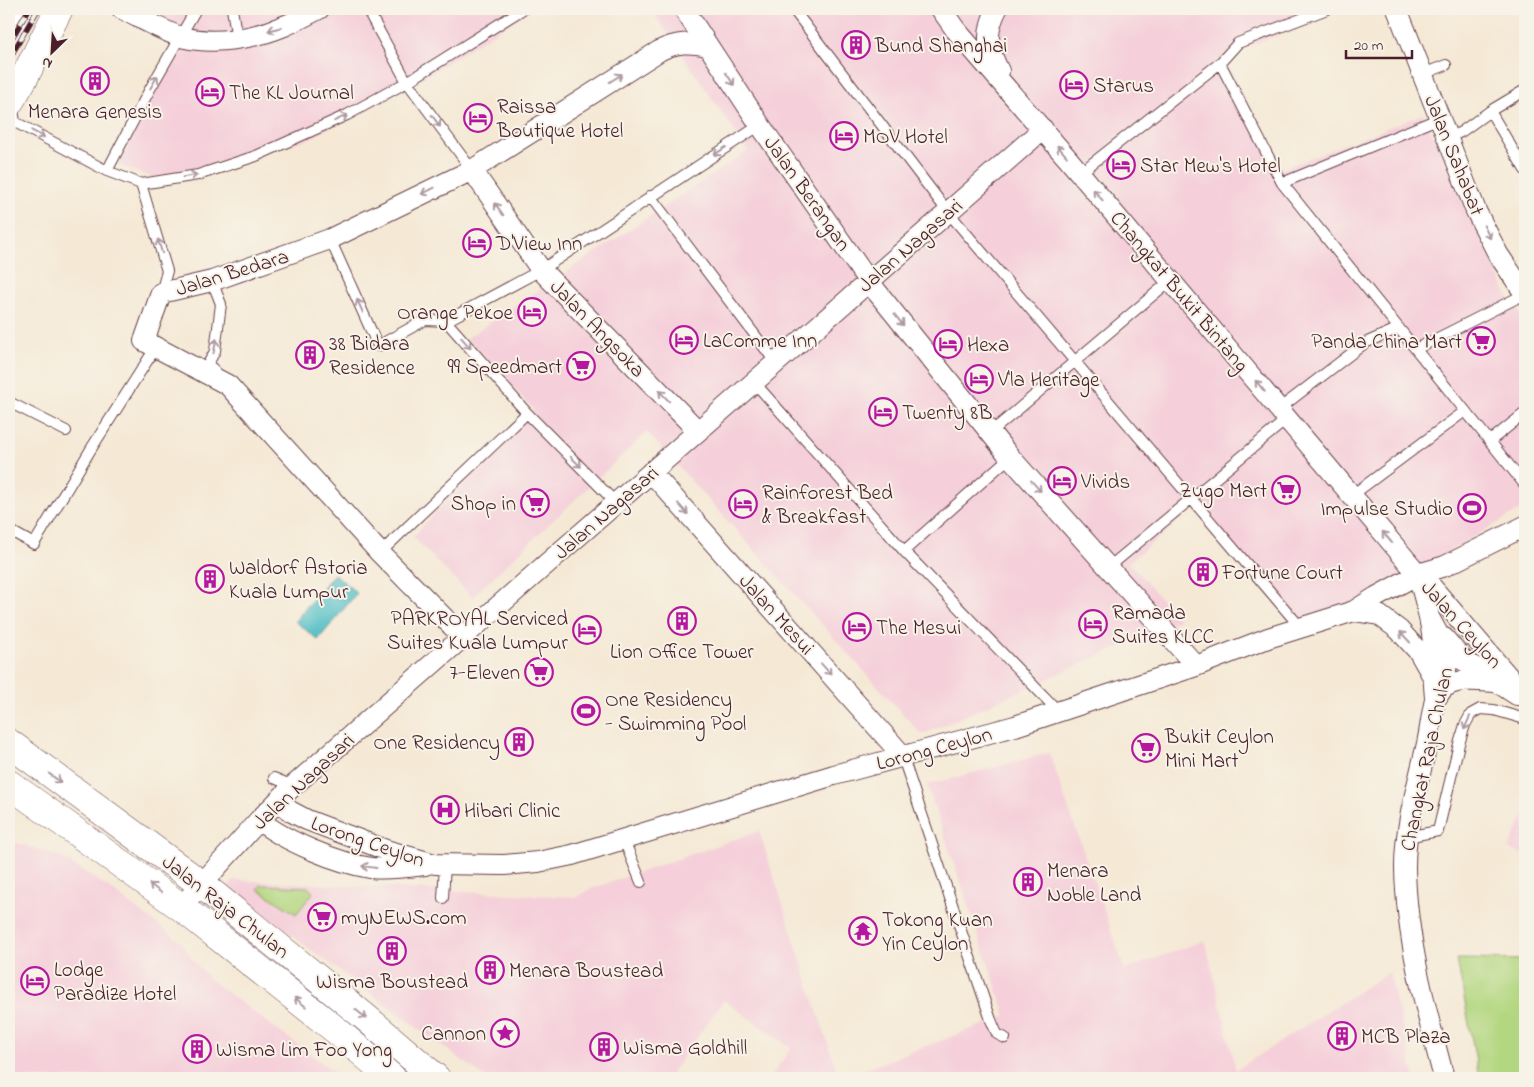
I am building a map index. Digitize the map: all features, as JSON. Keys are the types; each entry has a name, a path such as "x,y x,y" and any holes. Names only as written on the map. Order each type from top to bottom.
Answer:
{"main road":[{"path":"9,33 22,9"},
{"path":"12,98 60,9"},
{"name":"Jalan Raja Chulan","path":"9,743 201,884 355,1008 436,1078"},
{"name":"Jalan Raja Chulan","path":"9,784 181,908 337,1031 392,1078"},
{"path":"9,808 56,826 99,848"}],"street":[{"path":"122,9 180,36 208,40 237,39 283,27 319,9"},
{"name":"Jalan Berangan","path":"684,9 760,125 869,282 1010,457 1196,666"},
{"name":"Changkat Bukit Bintang","path":"941,9 955,28 1043,129 1418,574"},
{"path":"997,9 988,34 989,49 1008,89"},
{"name":"Jalan Sahabat","path":"1397,9 1476,211 1498,254 1525,294"},
{"name":"Jalan Bedara","path":"156,347 144,341 161,293 212,281 330,239 472,170 672,44 692,43 708,46"},
{"name":"Jalan Nagasari","path":"181,908 259,820 293,786 1043,129"},
{"name":"Jalan Angsoka","path":"472,170 541,270 698,431"},
{"path":"156,347 228,385 380,553 463,637"},
{"name":"Jalan Mesui","path":"651,472 902,755"},
{"name":"Lorong Ceylon","path":"259,820 272,831 328,856 373,868 504,865 538,862 572,855 902,755 1016,726 1196,666 1268,638 1354,611 1418,574 1445,566 1525,526"},
{"name":"Changkat Raja Chulan","path":"1418,574 1430,619 1433,645 1433,677"},
{"name":"Jalan Ceylon","path":"1418,574 1430,585 1525,698"},
{"name":"Changkat Raja Chulan","path":"1354,611 1379,616 1399,630 1419,652 1433,677"},
{"name":"Changkat Raja Chulan","path":"1430,619 1446,652 1447,671 1435,699 1426,748 1411,810 1406,837 1405,866 1406,894 1413,945 1444,1078"},
{"name":"Jalan Ceylon","path":"1430,619 1463,660 1494,682 1525,698"},
{"path":"1433,677 1435,699"},
{"name":"Jalan Ceylon","path":"1435,699 1444,687 1457,682 1494,682"},
{"name":"Lorong Ceylon","path":"278,801 290,811 307,820 386,850 440,865"}],"lane":[{"path":"68,9 26,88 12,98 15,122 107,171 141,184 198,175 256,156 347,115 407,82 523,9"},
{"path":"107,171 150,89 196,9"},
{"path":"232,9 237,39"},
{"path":"367,9 407,82 472,170"},
{"path":"793,9 948,212 1301,628"},
{"path":"1080,173 1214,65 1238,43 1327,9"},
{"path":"1214,65 1282,183 1525,485"},
{"path":"1423,74 1446,66"},
{"path":"1447,138 1461,132 1490,111 1525,90"},
{"path":"1490,111 1525,170"},
{"path":"1282,183 1440,118"},
{"path":"330,239 378,346 425,320 446,321 541,270 650,196 760,125"},
{"path":"141,184 167,271 161,293"},
{"path":"650,196 776,363"},
{"path":"990,433 1171,280"},
{"path":"212,281 221,304 215,351 208,364 228,385"},
{"path":"1416,349 1525,294"},
{"path":"446,321 527,413 616,503"},
{"path":"1109,567 1192,499 1283,414 1365,343 1399,328"},
{"path":"9,530 34,544 91,449 156,347"},
{"path":"754,382 904,551 1058,711"},
{"path":"9,402 66,432"},
{"path":"1351,496 1465,411"},
{"path":"1490,441 1525,412"},
{"path":"380,553 527,413"},
{"path":"904,551 1010,457"},
{"path":"1406,837 1438,831 1459,744 1470,714 1480,709 1494,710 1525,718"},
{"path":"902,755 991,1020 997,1034 1005,1038"},
{"path":"274,778 293,786"},
{"path":"624,840 641,882"},
{"path":"440,865 442,898"}],"shaded area":[{"path":"125,9 532,9 416,82 307,140 153,178 118,165 180,45"},
{"path":"651,9 1344,9 1235,52 1227,65 1282,169 1423,114 1510,300 1525,319 1525,507 1346,611 1292,622 1195,507 1129,562 1179,620 922,735 647,432 472,597 413,537 527,413 533,409 467,338 748,151"},
{"path":"1049,753 1125,970 1205,940 1236,1070 1389,972 1415,1078 842,1078 1006,1016 927,785"},
{"path":"1525,813 1525,855 1508,849"},
{"path":"759,831 839,1078 770,1078 791,1048 724,1000 668,1078 486,1078 227,888 233,880 577,897 588,890"},
{"path":"9,840 61,857 106,886 181,942 209,979 342,1078 15,1078 9,1070"}],"green space":[{"path":"261,885 308,887 313,893 296,914 259,890 258,888"},
{"path":"1457,959 1525,960 1525,1078 1479,1078"}],"water":[{"path":"334,574 357,593 318,640 295,621"}],"railway":[{"path":"9,43 29,9"},
{"path":"9,59 38,9"}],"place":[{"name":"Bund Shanghai","path":"856,45"},
{"name":"Menara Genesis","path":"95,81"},
{"name":"Starus","path":"1074,85"},
{"name":"The KL Journal","path":"210,92"},
{"name":"Raissa Boutique Hotel","path":"478,118"},
{"name":"MOV Hotel","path":"844,136"},
{"name":"Star Mew's Hotel","path":"1121,165"},
{"name":"D'View Inn","path":"477,243"},
{"name":"Orange Pekoe","path":"532,312"},
{"name":"LaComme Inn","path":"684,340"},
{"name":"Panda China Mart","path":"1481,341"},
{"name":"Hexa","path":"948,344"},
{"name":"38 Bidara Residence","path":"310,355"},
{"name":"99 Speedmart","path":"581,366"},
{"name":"V'la Heritage","path":"979,379"},
{"name":"Twenty 8B","path":"883,412"},
{"name":"Vivids","path":"1062,481"},
{"name":"Zugo Mart","path":"1286,490"},
{"name":"Shop in","path":"535,503"},
{"name":"Rainforest Bed & Breakfast","path":"743,504"},
{"name":"Impulse Studio","path":"1472,508"},
{"name":"Fortune Court","path":"1203,572"},
{"name":"Waldorf Astoria Kuala Lumpur","path":"210,579"},
{"name":"Lion Office Tower","path":"682,621"},
{"name":"Ramada Suites KLCC","path":"1093,624"},
{"name":"The Mesui","path":"857,627"},
{"name":"PARKROYAL Serviced Suites Kuala Lumpur","path":"587,630"},
{"name":"7-Eleven","path":"539,672"},
{"name":"One Residency - Swimming Pool","path":"586,711"},
{"name":"One Residency","path":"519,742"},
{"name":"Bukit Ceylon Mini Mart","path":"1146,748"},
{"name":"Hibari Clinic","path":"445,810"},
{"name":"Menara Noble Land","path":"1028,882"},
{"name":"myNEWS.com","path":"322,917"},
{"name":"Tokong Kuan Yin Ceylon","path":"863,931"},
{"name":"Wisma Boustead","path":"392,951"},
{"name":"Menara Boustead","path":"490,970"},
{"name":"Lodge Paradize Hotel","path":"35,981"},
{"name":"Cannon","path":"505,1033"},
{"name":"MCB Plaza","path":"1342,1036"},
{"name":"Wisma Goldhill","path":"604,1047"},
{"name":"Wisma Lim Foo Yong","path":"197,1049"}]}
